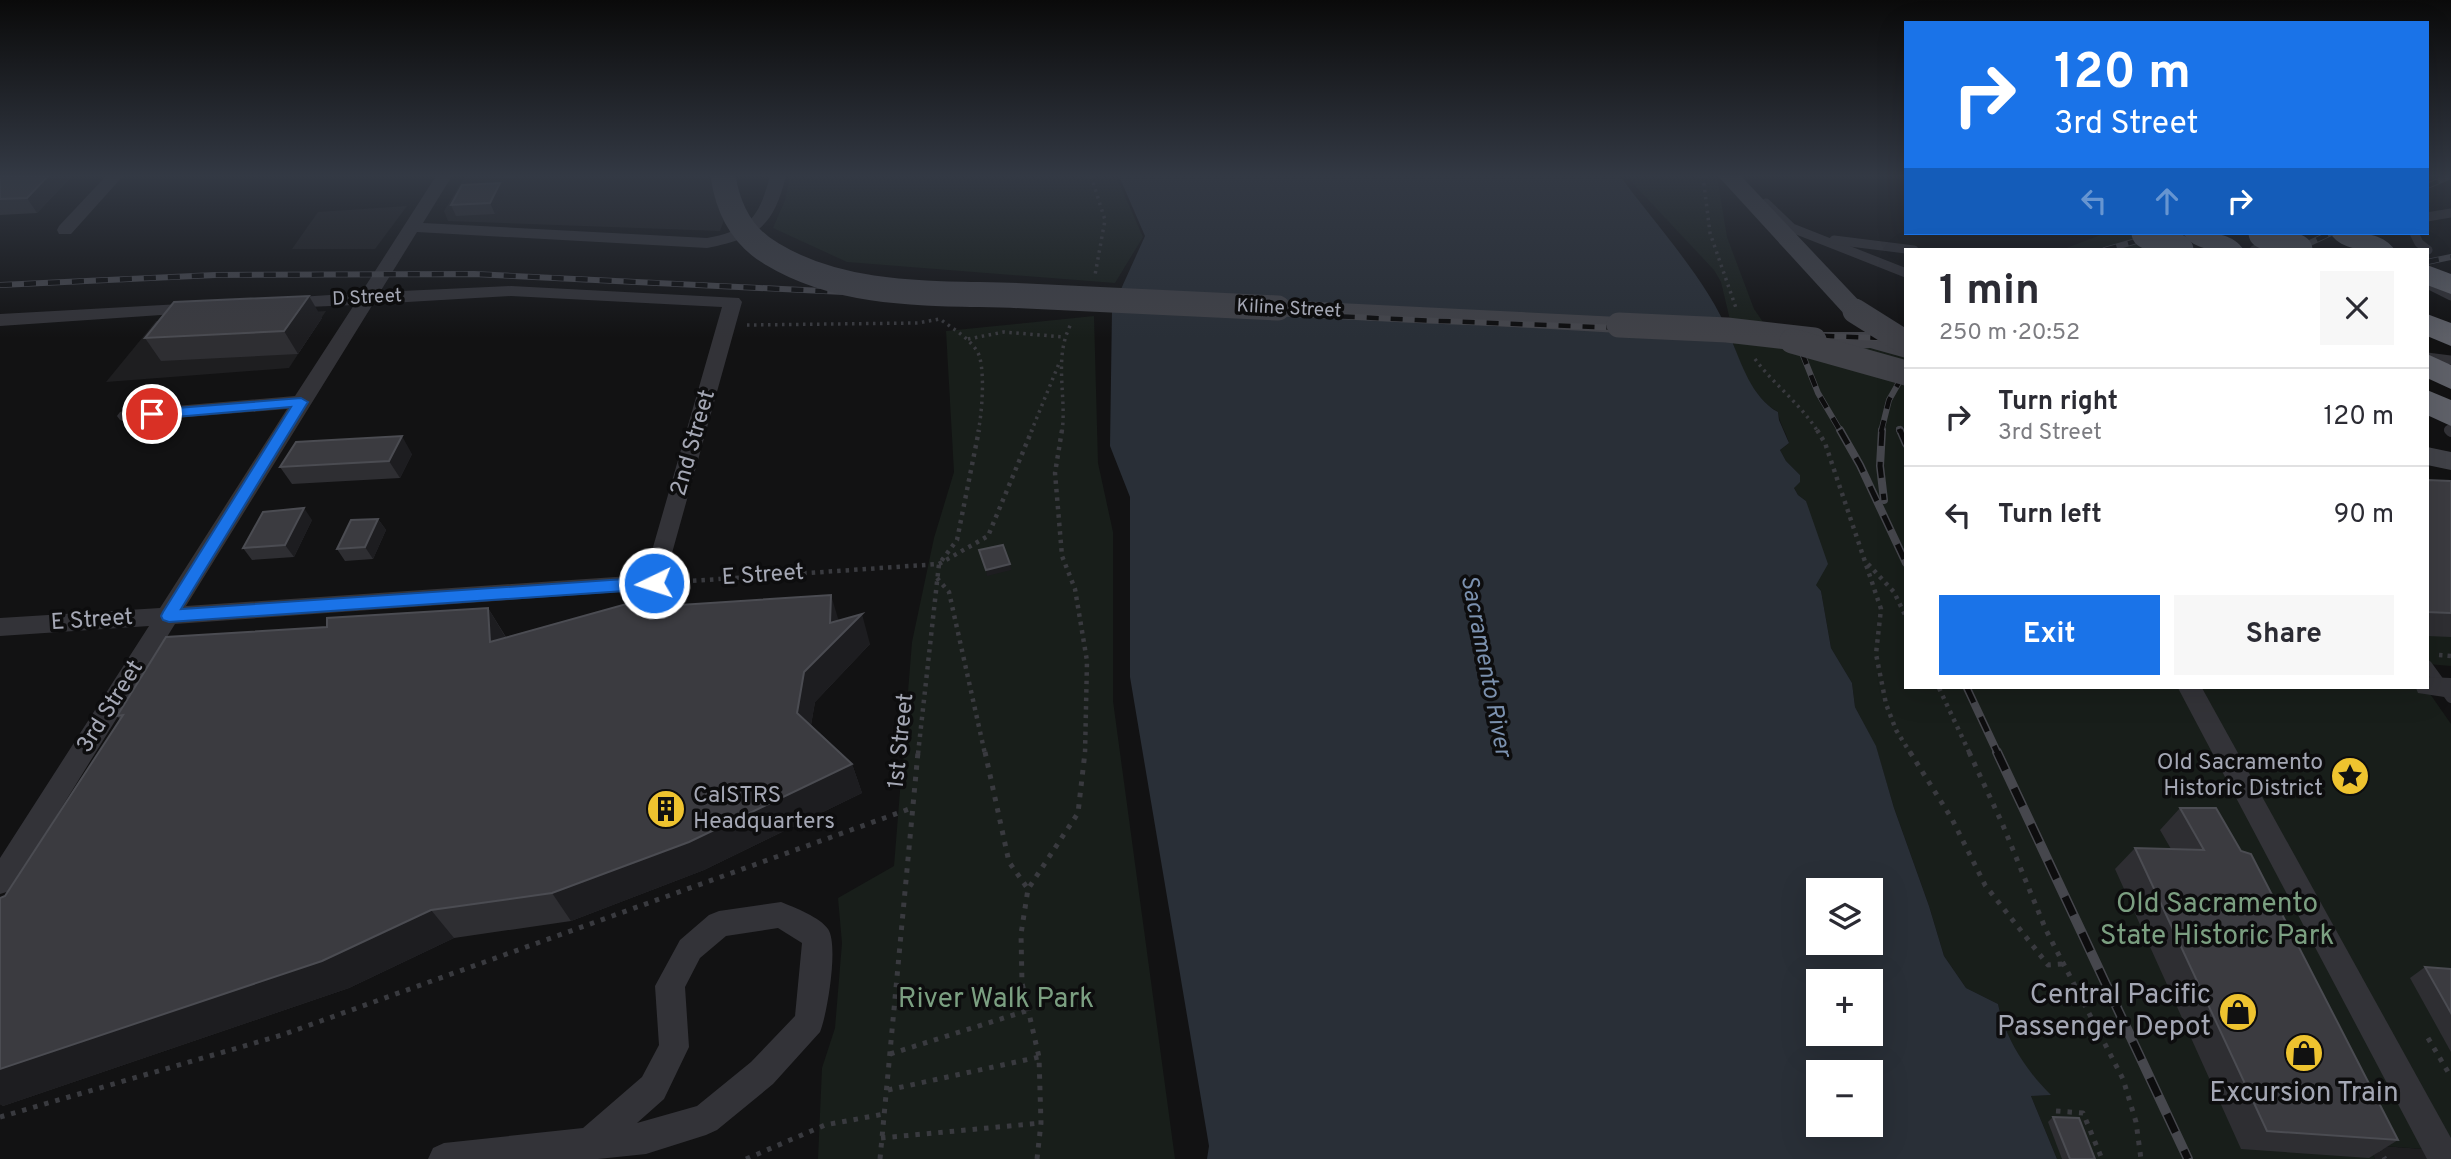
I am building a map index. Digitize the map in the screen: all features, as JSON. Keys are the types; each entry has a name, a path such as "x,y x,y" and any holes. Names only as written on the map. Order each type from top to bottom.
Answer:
{"highway":[{"path":"2151,235 2174,248"},
{"path":"2201,235 2226,248"},
{"path":"2348,235 2376,248"},
{"path":"2429,324 2451,336"},
{"path":"2429,365 2451,379"},
{"path":"2429,402 2450,426"}],"main road":[{"name":"Kiline Street","path":"742,230 754,242 792,265 820,275 866,285 925,291 1760,333 1828,342 1871,340 1904,349"},
{"path":"1779,230 1855,311 1904,343"},
{"path":"1855,311 1859,326 1871,340 1904,361"},
{"path":"1760,333 1904,372"},
{"path":"2429,456 2451,461"}],"street":[{"name":"3rd Street","path":"0,882 410,230"},
{"path":"469,230 708,243 734,239 748,230"},
{"name":"D Street","path":"271,303 511,290 733,302"},
{"name":"2nd Street","path":"654,583 733,302"},
{"path":"0,320 217,307"},
{"path":"127,416 301,402"},
{"name":"E Street","path":"0,627 654,583"},
{"path":"2191,689 2445,1159"},
{"path":"444,1159 483,1157 646,1138 706,1119 762,1073 809,1022 816,973 817,936 781,915 719,924 690,949 670,986 674,1047 653,1088 590,1144"}],"lane":[{"path":"1798,230 1904,272"},
{"path":"1819,238 1904,249"},
{"path":"2260,248 2282,240"},
{"path":"2437,282 2451,296"},
{"path":"2429,357 2451,360"},
{"path":"2429,668 2443,690"}],"path":[{"path":"1095,275 1103,230"},
{"path":"1710,230 1728,283"},
{"path":"728,325 918,323 940,319 967,339 1004,332 1064,337 1061,359 1064,417 1055,473 1062,556 1075,589 1087,661 1084,776 1078,813 1028,889 1021,934 1022,983 1026,1012 1040,1057 1041,1123 1037,1159"},
{"name":"1st Street","path":"880,1159 912,808 937,578 939,564 957,540 983,410 979,354 967,339"},
{"path":"939,564 988,536 1061,359"},
{"path":"1758,366 1806,413 1825,443 1881,609 1877,654 1886,704 1895,730 1951,819 1985,885 2048,965 2063,964"},
{"path":"1865,561 1894,592 1904,613"},
{"name":"E Street","path":"654,583 939,564"},
{"path":"937,578 949,592 1009,862 1028,889"},
{"path":"1939,689 2002,823 2046,930 2123,1079 2136,1122 2141,1159"},
{"path":"0,1117 282,1035 912,808"},
{"path":"890,1054 1026,1012"},
{"path":"2428,1038 2451,1077"},
{"path":"888,1090 1040,1057"},
{"path":"2056,1111 2082,1113 2102,1159"},
{"path":"746,1159 825,1125 884,1114"},
{"path":"881,1138 1041,1123"},
{"path":"2372,1135 2385,1159"}],"shaded area":[{"path":"305,230 389,230 375,249 292,249"},
{"path":"326,311 289,368 106,382 156,321"},
{"path":"2368,1145 2451,1151 2451,1159 2375,1159"}],"green space":[{"path":"778,230 1140,230 1143,237 1115,283 847,262"},
{"path":"1677,230 1726,230 1754,309 1763,322 1730,320 1721,282 1714,270"},
{"path":"2101,235 2207,235 2166,248 2066,248"},
{"name":"River Walk Park","path":"1094,316 1098,463 1113,532 1113,701 1175,1159 818,1159 822,1068 835,1028 842,943 838,898 894,866 912,642 934,538 954,472 946,331"},
{"name":"Old Sacramento State Historic Park","path":"1732,340 1904,350 1904,689 2427,689 2451,724 2451,1151 2369,1145 2375,1159 2057,1159 2031,1096 2050,1095 2018,1053 1998,1004 1966,988 1944,956 1876,747 1855,707 1852,683 1831,648 1821,591 1816,585 1806,501 1794,488 1800,475 1786,461 1780,450 1789,443 1788,439 1778,412 1755,390"},
{"path":"2429,496 2451,502 2451,666 2429,664"}],"water":[{"name":"Sacramento River","path":"1142,230 1662,230 1709,295 1754,389 1778,412 1789,443 1780,450 1786,461 1800,475 1800,482 1794,488 1806,501 1828,564 1816,585 1821,591 1831,648 1852,683 1855,707 1876,746 1944,956 1966,988 1998,1004 2018,1054 2051,1095 2031,1096 2057,1159 1207,1159 1209,1146 1130,677 1130,497 1110,446 1112,309 1145,236"}],"building":[{"path":"309,296 284,331 145,338 174,302"},
{"path":"402,436 389,461 280,467 296,442"},
{"path":"2429,480 2451,481 2451,613 2429,612"},
{"path":"304,508 285,545 243,548 263,512"},
{"path":"378,519 365,547 337,549 351,520"},
{"path":"1003,545 1010,564 986,570 979,550"},
{"path":"831,595 830,623 862,614 804,672 797,713 852,764 689,842 552,893 431,910 322,961 0,1069 0,898 5,896 123,715 117,716 166,637 327,627 327,618 488,608 490,642 648,598 649,607"},
{"name":"Central Pacific Passenger Depot","path":"2180,808 2216,808 2241,851 2251,854 2398,1140 2267,1131 2135,848 2204,850"},
{"path":"2425,967 2451,969 2451,1013"},
{"path":"2053,1117 2079,1118 2095,1159 2070,1159"}],"railway":[{"path":"2112,248 2157,235"},
{"path":"2299,248 2327,235"},
{"path":"2429,262 2451,257"},
{"path":"0,285 215,275 474,274 1416,320 1904,339"},
{"path":"1802,353 1818,393 1841,432"},
{"path":"1881,432 1889,400 1904,374"},
{"path":"1840,430 1860,465 1904,559"},
{"path":"1882,430 1880,466 1884,500"},
{"path":"1900,430 1904,439"},
{"path":"1967,689 1998,754"},
{"path":"1997,752 2188,1159"}],"place":[{"name":"Old Sacramento Historic District","path":"2350,776"},
{"name":"CalSTRS Headquarters","path":"666,809"},
{"name":"Central Pacific Passenger Depot","path":"2238,1012"},
{"name":"Excursion Train","path":"2304,1053"}],"route":[{"path":"152,414 301,402 169,616 654,583"}]}
